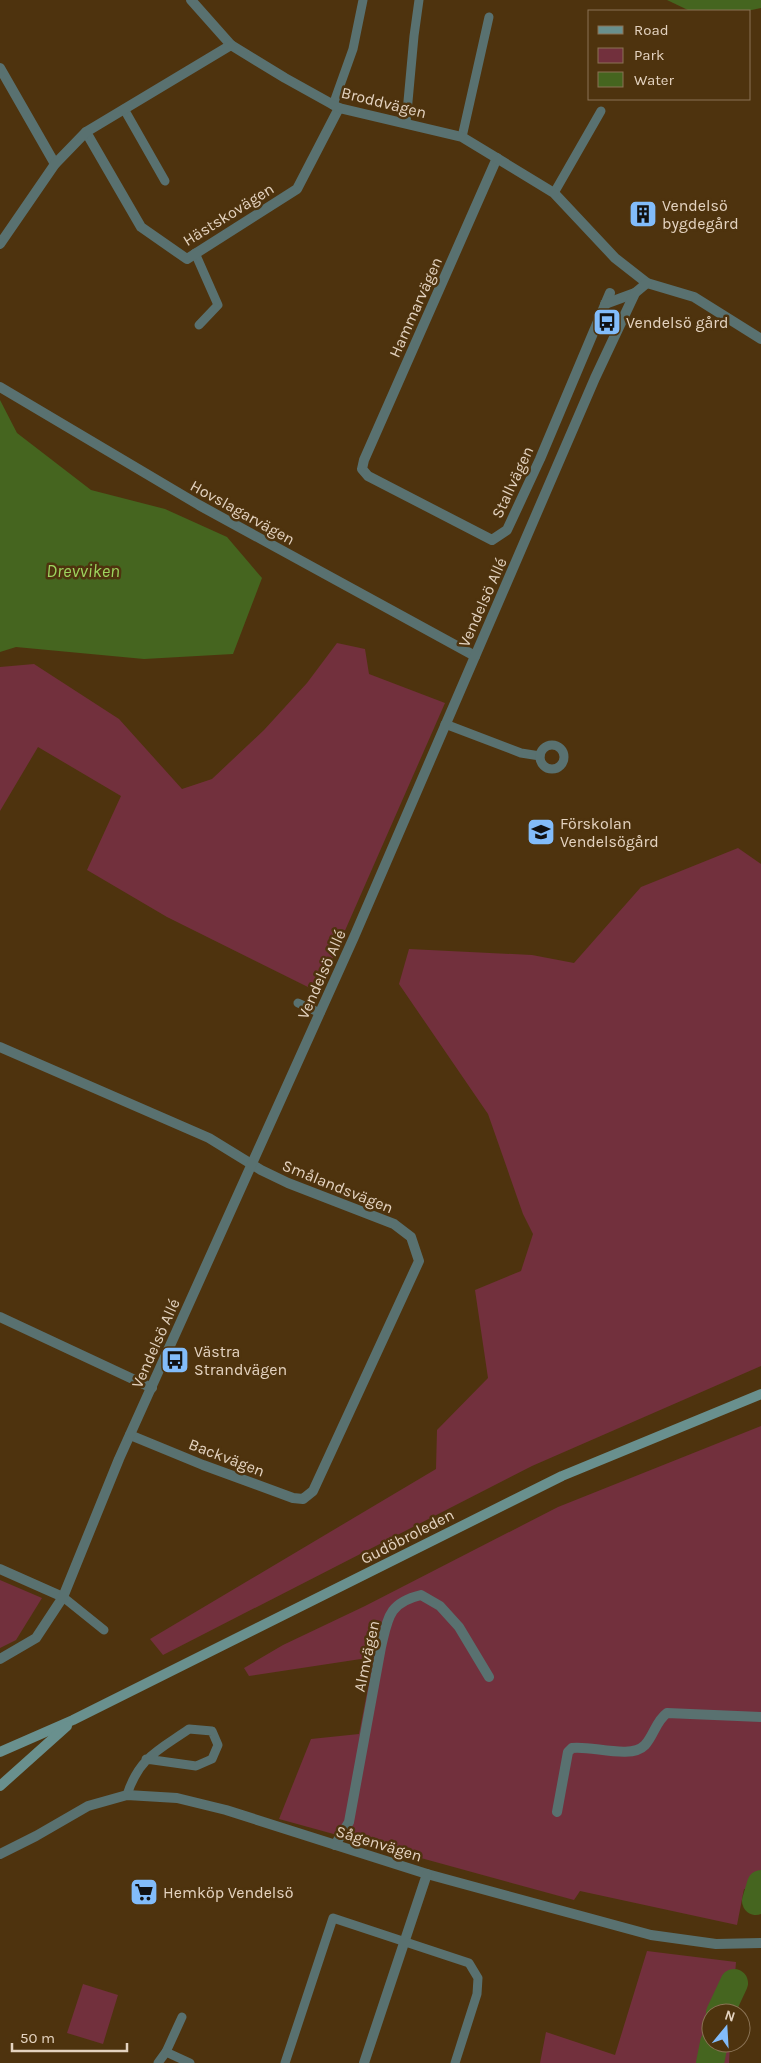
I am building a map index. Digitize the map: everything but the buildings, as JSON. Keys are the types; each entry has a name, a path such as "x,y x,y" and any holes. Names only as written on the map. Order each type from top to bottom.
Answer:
{"main road":[{"name":"Gudöbroleden","path":"0,1752 73,1720 562,1476 761,1394"},
{"name":"Gudöbroleden","path":"0,1786 73,1720"}],"street":[{"name":"Broddvägen","path":"191,0 231,44 336,106 462,137 554,193 615,258 647,283"},
{"path":"0,244 54,164 86,132 231,44"},
{"path":"0,68 54,164"},
{"name":"Hästskovägen","path":"86,132 141,227 187,259 297,189 336,106"},
{"name":"Hammarvägen","path":"362,469 364,460 497,158"},
{"path":"647,283 694,297 761,339"},
{"name":"Vendelsö Allé","path":"0,1658 36,1638 63,1596 130,1435 320,1013 595,378 635,293 647,283"},
{"name":"Stallvägen","path":"362,469 368,476 492,540 507,530 540,459 610,293"},
{"path":"605,304 635,293"},
{"name":"Hovslagarvägen","path":"0,387 199,505 475,656"},
{"name":"Smålandsvägen","path":"0,1047 209,1138 288,1183 394,1224 411,1237 419,1261 312,1491"},
{"path":"0,1316 152,1388"},
{"name":"Backvägen","path":"130,1435 203,1465 293,1498 303,1499 312,1491"},
{"path":"0,1569 63,1596"},
{"name":"Almvägen","path":"335,1845 348,1822 381,1647 388,1620 399,1602 421,1595 440,1606 459,1627 489,1678"},
{"path":"557,1812 568,1752 572,1748 627,1752 639,1749 645,1745 661,1718 667,1713 761,1717"},
{"name":"Sågenvägen","path":"0,1854 88,1806 127,1795 177,1798 226,1810 427,1874 651,1935 716,1944 761,1943"},
{"path":"364,2063 427,1874"}],"lane":[{"path":"336,106 353,48 363,0"},
{"path":"406,123 419,0"},
{"path":"462,137 489,17"},
{"path":"124,109 165,181"},
{"path":"554,193 601,111"},
{"path":"195,253 218,305 199,325"},
{"path":"445,724 521,752 540,756"},
{"path":"298,1003 320,1013"},
{"path":"63,1596 104,1630"},
{"path":"127,1795 132,1777 146,1759 189,1729 212,1731 218,1745 212,1759 196,1766 146,1759"},
{"path":"285,2063 332,1918 470,1963 478,1978 477,1994 455,2063"},
{"path":"158,2063 166,2052 182,2017"},
{"path":"166,2052 190,2063"}],"green space":[{"path":"337,643 365,649 369,674 445,703 318,992 167,917 87,870 121,796 38,747 0,811 0,667 34,664 119,719 182,789 212,779 264,730 307,683"},
{"path":"738,848 761,864 761,1366 532,1466 163,1655 150,1639 436,1469 437,1430 488,1378 475,1290 521,1271 533,1234 523,1214 488,1114 399,984 409,949 532,955 574,963 641,887"},
{"path":"761,1426 761,1890 744,1889 737,1925 580,1891 574,1900 279,1819 311,1739 359,1734 374,1657 249,1676 244,1668 283,1645 365,1606 558,1507"},
{"path":"0,1580 42,1598 16,1640 0,1648"},
{"path":"647,1951 736,1962 733,2003 701,2003 701,2053 730,2053 729,2063 540,2063 546,2032 615,2055"},
{"path":"83,1984 118,1995 103,2044 67,2033"}],"water":[{"path":"667,0 761,0 761,8 751,10 688,10"},
{"name":"Drevviken","path":"0,400 17,433 91,490 165,509 227,537 262,578 233,654 144,659 16,647 0,652"}],"waterway":[{"path":"756,1901 761,1884"},
{"path":"725,2003 734,1983"},
{"path":"710,2063 712,2053"}],"place":[{"name":"Vendelsö bygdegård","path":"643,214"},
{"name":"Vendelsö gård","path":"607,322"},
{"name":"Förskolan Vendelsögård","path":"541,832"},
{"name":"Västra Strandvägen","path":"175,1360"},
{"name":"Hemköp Vendelsö","path":"144,1892"}]}
